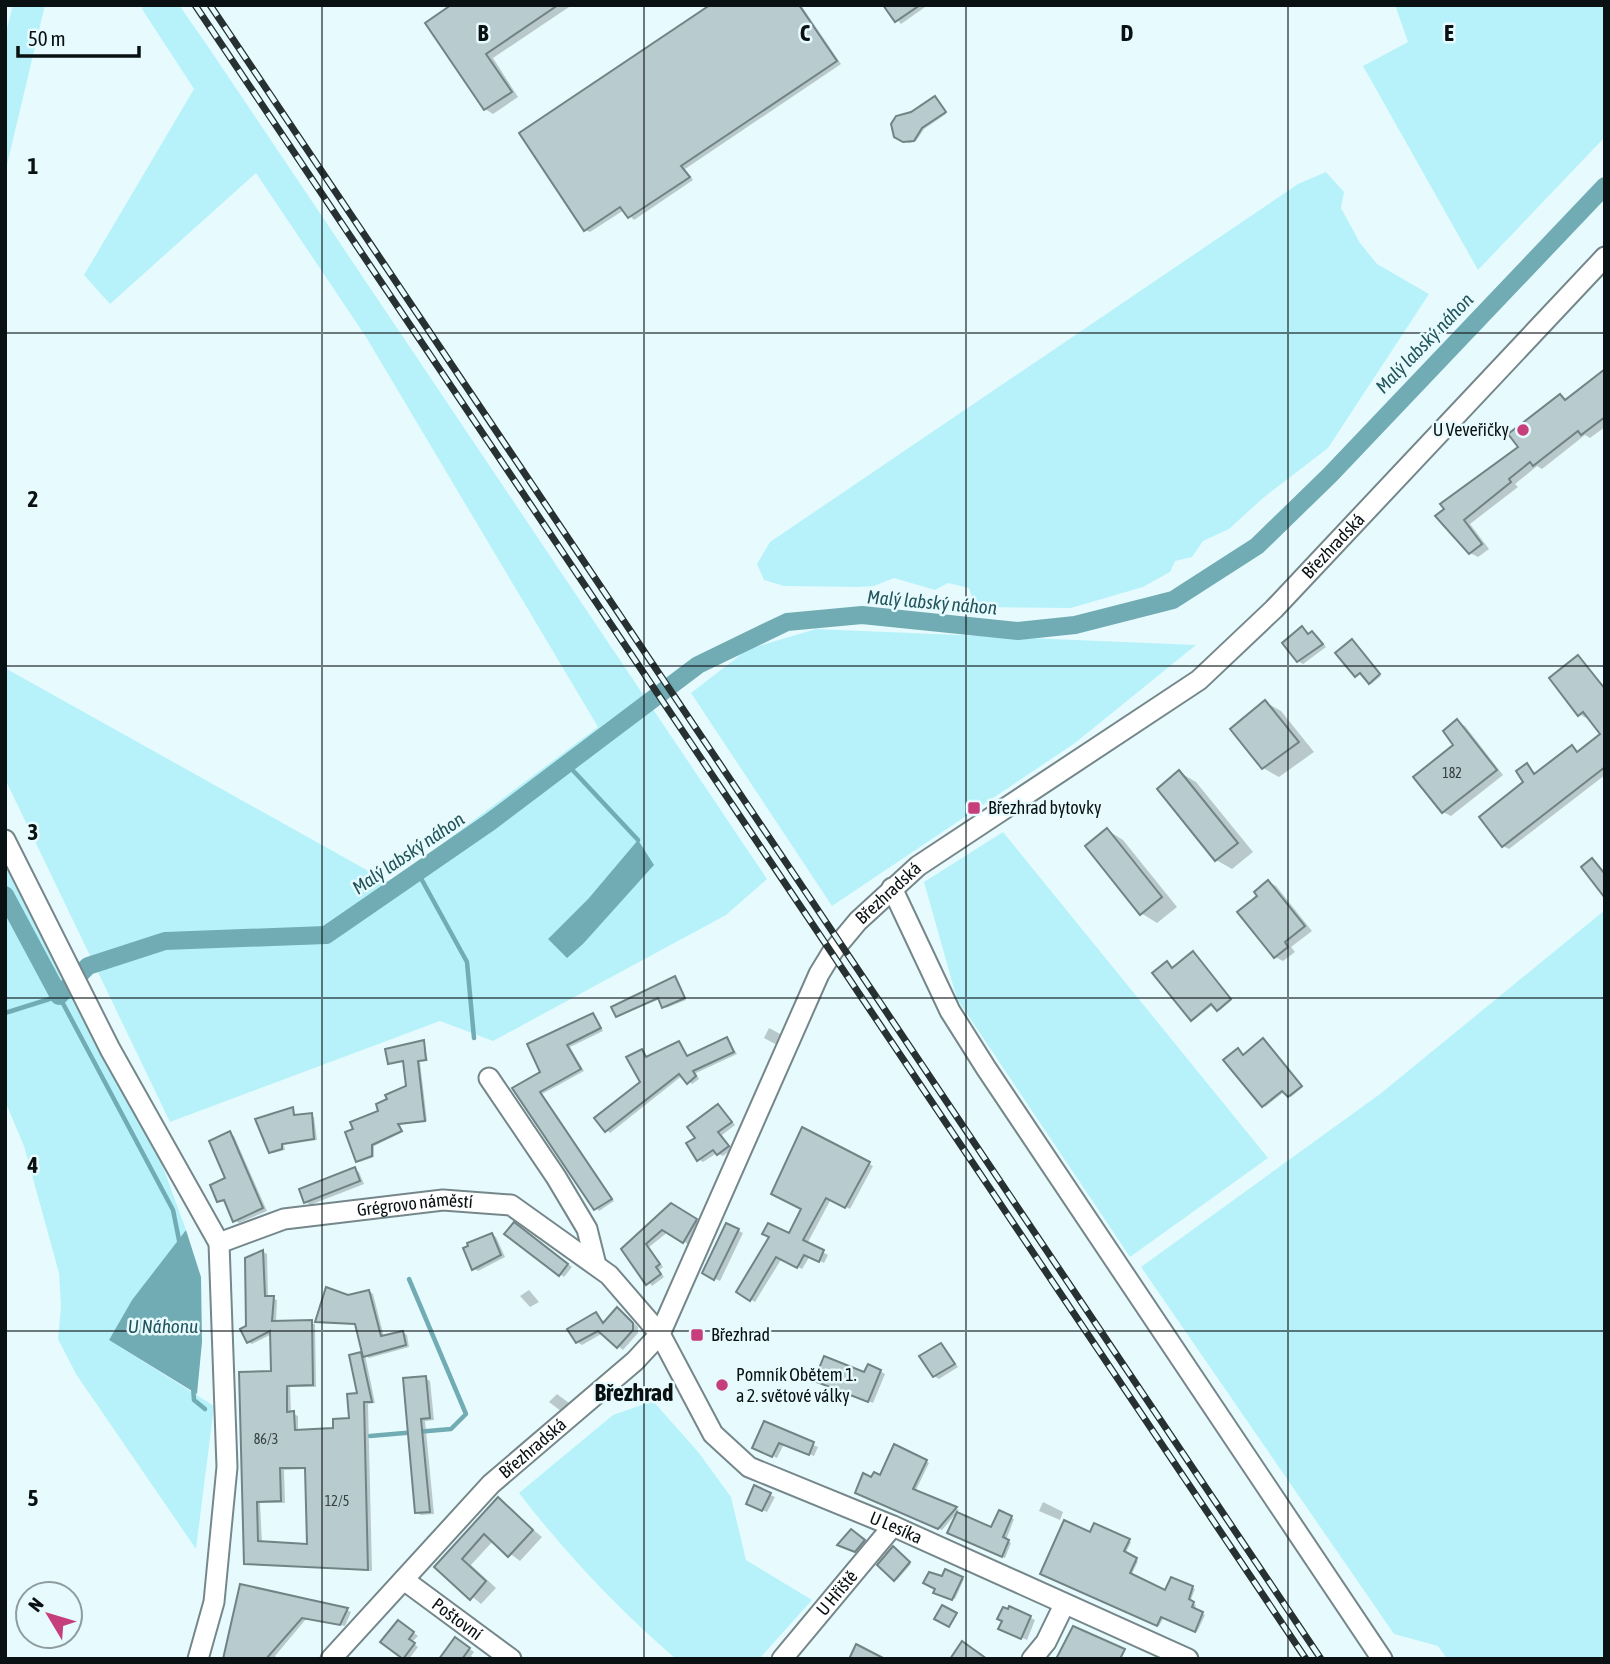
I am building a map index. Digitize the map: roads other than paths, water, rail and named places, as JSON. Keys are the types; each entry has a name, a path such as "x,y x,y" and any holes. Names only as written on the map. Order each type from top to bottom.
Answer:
{"street":[{"name":"Březhradská","path":"331,1659 491,1484 635,1361 660,1334 819,974 839,942 892,888 918,866 1199,680 1274,609 1605,257"},
{"path":"5,840 110,1049 219,1243 227,1467 214,1602 198,1659"},
{"path":"892,888 950,1011 986,1068 1382,1659"},
{"path":"489,1079 556,1177 587,1229 596,1265"},
{"name":"Grégrovo náměstí","path":"219,1243 284,1219 443,1200 511,1205 609,1275 660,1334"},
{"name":"U Lesíka","path":"660,1334 713,1434 750,1467 893,1526 1188,1659"},
{"name":"U Hřiště","path":"782,1659 893,1526"},
{"name":"Poštovní","path":"404,1580 511,1659"},
{"path":"1032,1659 1046,1642 1064,1605"}],"water":[{"path":"638,840 654,865 583,944 567,958 548,939 589,898"},
{"name":"U Náhonu","path":"186,1230 201,1277 202,1342 197,1394 109,1340 132,1300"}],"waterway":[{"name":"Malý labský náhon","path":"5,895 59,996 88,966 165,941 326,935 490,822 698,665 787,622 862,615 1018,631 1075,625 1173,600 1257,546 1330,475 1605,186"},
{"path":"566,763 638,840"},
{"path":"417,871 467,962 474,1038"},
{"path":"5,1013 59,996 173,1210 180,1245"},
{"path":"370,1436 451,1429 466,1414 409,1279"},
{"path":"193,1386 194,1400 205,1409"}],"railway":[{"path":"195,5 1306,1659"},
{"path":"210,5 1321,1659"}],"place":[{"name":"U Veveřičky","path":"1523,430"},
{"name":"Březhrad bytovky","path":"974,808"},
{"name":"Březhrad","path":"697,1335"},
{"name":"Pomník Obětem 1. a 2. světové války","path":"722,1385"}],"district":[{"name":"Březhrad","path":"634,1393"}]}
